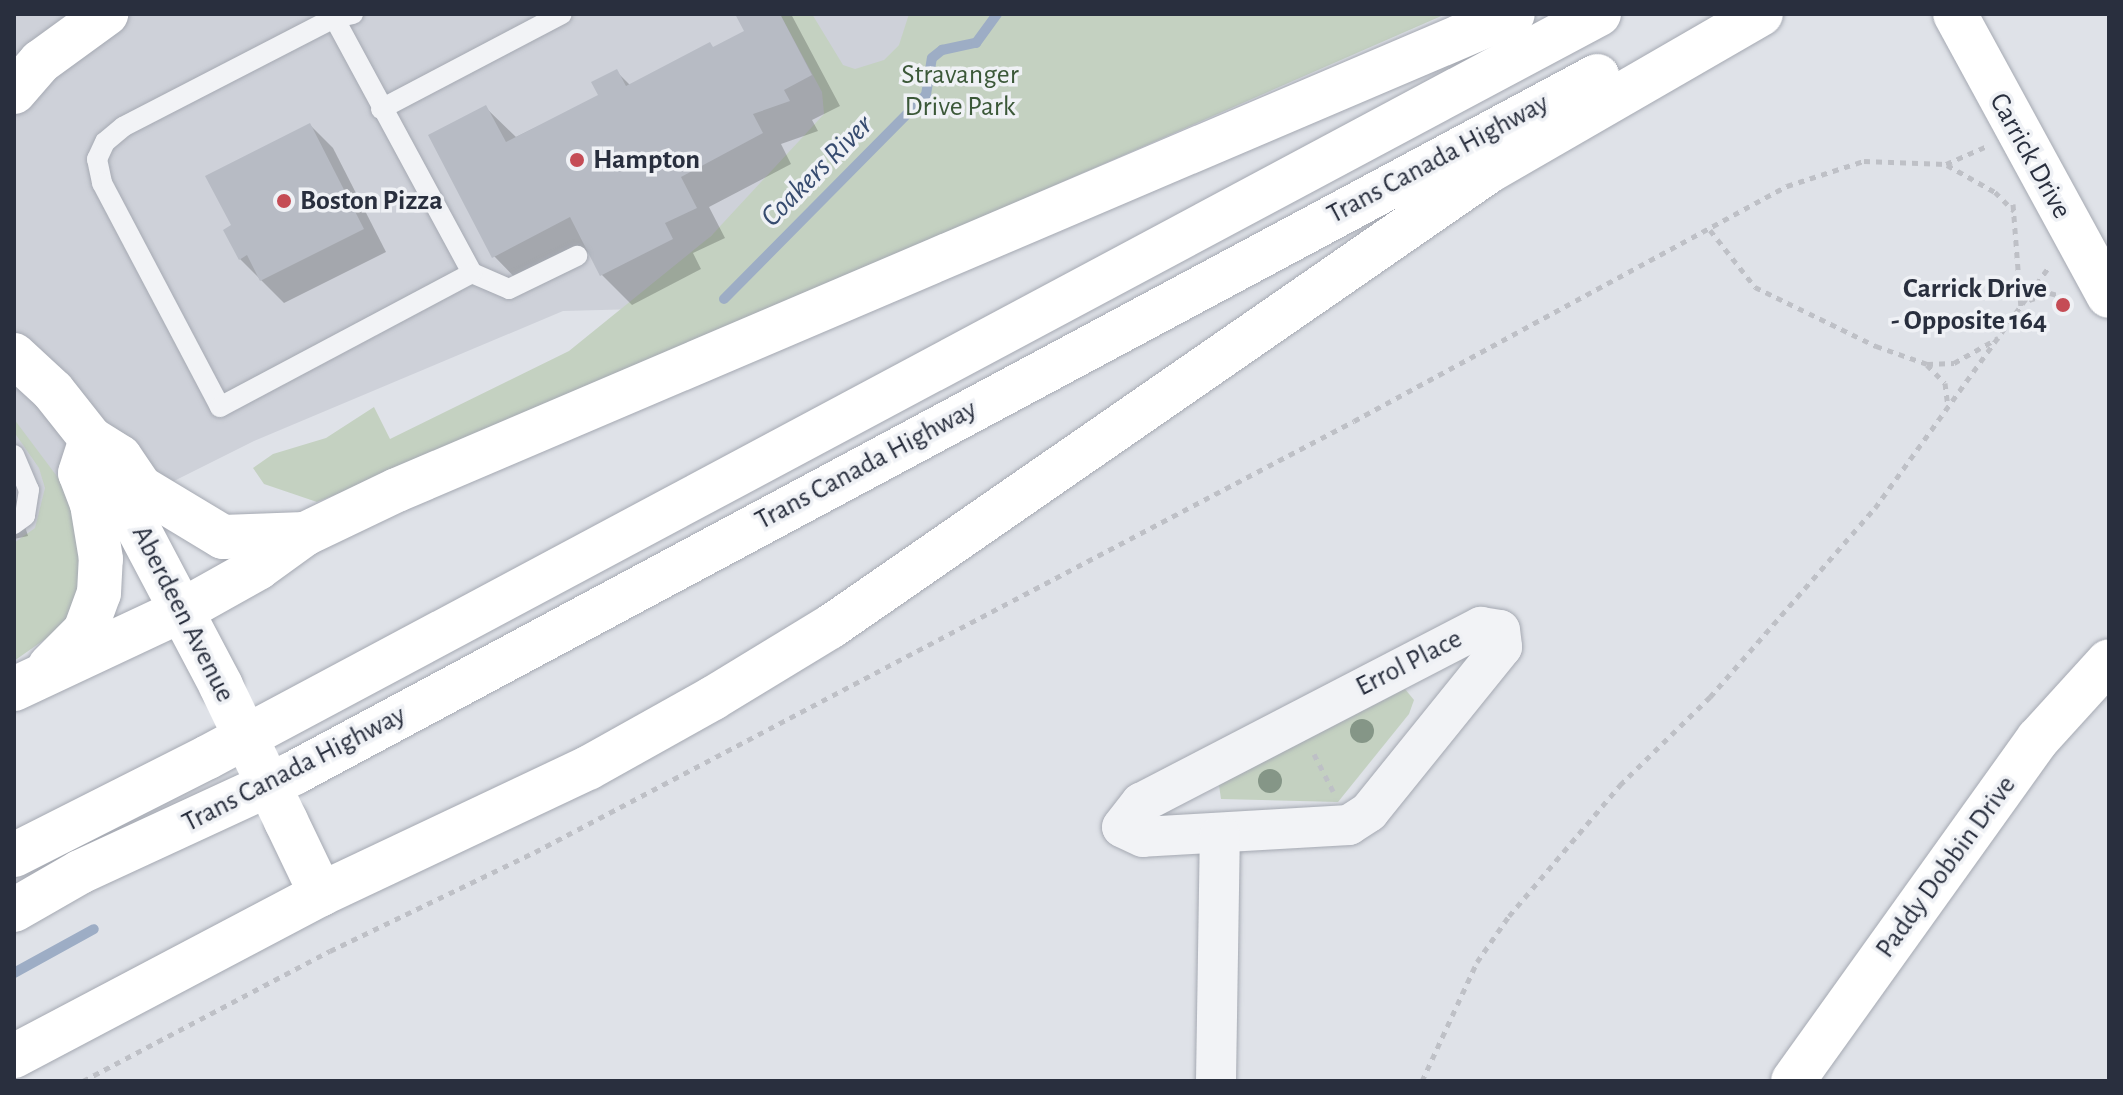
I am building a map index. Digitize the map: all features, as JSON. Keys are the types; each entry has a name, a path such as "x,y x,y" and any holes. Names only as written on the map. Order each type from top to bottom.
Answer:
{"main road":[{"path":"14,92 40,62 106,14"},
{"path":"27,682 183,610 258,568 305,534 397,490 1513,14"},
{"name":"Trans Canada Highway","path":"14,855 208,757 1599,14"},
{"name":"Trans Canada Highway","path":"14,910 80,872 294,773 1364,197 1716,14"},
{"path":"14,1056 321,894 588,768 830,627 1489,171 1761,14"},
{"name":"Carrick Drive","path":"1955,14 2089,298"},
{"name":"Aberdeen Avenue","path":"14,355 53,391 91,439 183,610 321,894"},
{"path":"27,682 85,631 99,593 101,559 92,504 80,473 91,439 120,457 140,487 223,537 305,534"},
{"name":"Paddy Dobbin Drive","path":"1793,1081 2038,739 2109,661"}],"street":[{"name":"Errol Place","path":"1481,627 1496,627 1503,634 1499,651 1369,812 1349,825 1220,835 1137,836 1127,833 1123,823 1141,803 1297,721 1481,627"},
{"path":"1216,1081 1220,835"}],"lane":[{"path":"381,109 562,14"},
{"path":"472,273 220,407 102,183 97,159 105,142 123,127 339,15 381,109 472,273 509,289 577,256"},
{"path":"14,455 29,490 25,516 14,524"}],"path":[{"path":"83,1081 330,951 535,852 1710,230 1787,186 1864,161 1946,164 1993,143"},
{"path":"1946,164 1995,192 2015,212"},
{"path":"2011,196 2015,212 2021,310"},
{"path":"1710,230 1755,287 1829,325 1927,364 1954,363 2002,336"},
{"path":"1422,1081 1477,962 1509,916 1620,785 1710,697 1865,520 2021,310 2051,262"},
{"path":"2021,310 2040,295 2056,293 2089,298"},
{"path":"1927,364 1945,383 1948,409"},
{"path":"1297,721 1349,825"}],"shaded area":[{"path":"14,14 930,14 639,309 563,311 254,441 14,561"}],"green space":[{"name":"Stravanger Drive Park","path":"780,14 812,14 843,65 855,69 884,60 899,45 909,14 1446,14 464,444 317,502 264,484 253,468 273,454 326,438 374,407 390,439 569,351 711,236 824,114 822,92"},
{"path":"14,419 71,495 82,569 76,601 61,628 14,661 14,543 35,528 45,488 39,468 14,432"},
{"path":"1405,689 1414,700 1409,714 1338,802 1221,799 1219,785"}],"building":[{"name":"Hampton","path":"735,14 780,14 812,75 784,90 790,101 753,114 763,133 681,177 697,208 665,223 673,239 600,276 570,217 492,258 428,135 486,105 506,142 598,95 591,82 617,69 626,86 710,42 713,47 744,31"},
{"name":"Boston Pizza","path":"310,123 364,229 260,281 247,255 239,260 223,230 231,225 205,176"}],"waterway":[{"name":"Coakers River","path":"724,299 926,95 932,58 942,50 976,43 997,14"},
{"path":"14,973 94,929"}],"place":[{"name":"Hampton","path":"577,160"},
{"name":"Boston Pizza","path":"284,201"},
{"name":"Carrick Drive - Opposite 164","path":"2063,305"}]}
